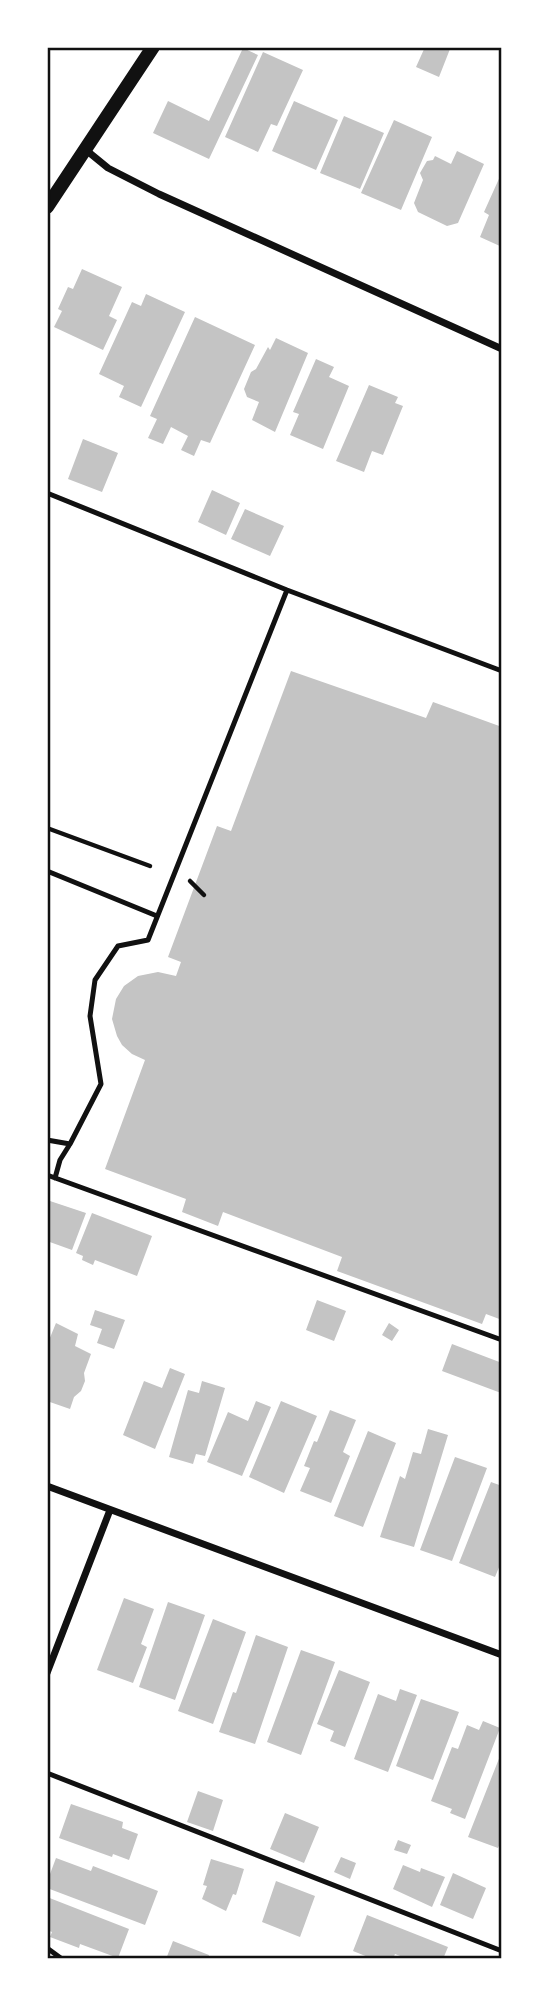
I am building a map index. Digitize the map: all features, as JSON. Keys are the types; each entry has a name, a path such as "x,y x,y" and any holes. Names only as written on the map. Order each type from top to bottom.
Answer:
{"main road":[{"path":"47,207 153,47"}],"street":[{"path":"85,149 108,168 159,194 502,349"},
{"path":"47,1486 502,1655"},
{"path":"47,1673 110,1510"}],"lane":[{"path":"47,493 288,590 502,671"},
{"path":"55,1178 60,1160 101,1084 90,1016 95,980 118,946 148,940 288,590"},
{"path":"47,871 157,916"},
{"path":"47,1140 70,1144"},
{"path":"47,1175 502,1340"},
{"path":"47,1773 502,1951"},
{"path":"47,1948 62,1959"}],"path":[{"path":"47,828 150,866"},
{"path":"190,880 204,895"}],"building":[{"path":"425,47 450,49 439,77 416,67"},
{"path":"243,48 258,55 209,159 153,133 168,101 209,121"},
{"path":"263,52 303,70 277,126 271,124 258,152 225,137"},
{"path":"294,101 338,120 316,170 272,151"},
{"path":"344,116 384,133 360,189 320,173"},
{"path":"394,120 432,137 401,210 361,193"},
{"path":"457,151 484,164 458,223 447,226 418,212 414,203 423,180 420,173 427,161 433,160 435,156 451,164"},
{"path":"502,172 502,247 480,237 489,215 484,212"},
{"path":"82,269 122,287 109,316 117,320 103,350 54,327 62,311 58,309 68,287 73,289"},
{"path":"146,294 185,312 141,407 119,397 124,386 99,374 132,302 141,306"},
{"path":"195,317 255,345 210,443 201,440 194,456 181,450 188,436 171,427 163,444 148,438 157,419 150,416"},
{"path":"276,338 308,353 275,432 252,420 259,402 247,397 244,389 251,372 256,369 268,347 270,350"},
{"path":"316,359 334,367 329,377 349,386 323,449 290,435 299,414 293,412"},
{"path":"369,385 398,397 395,403 403,406 383,455 372,451 364,472 336,461"},
{"path":"83,439 118,453 102,492 68,479"},
{"path":"212,490 240,503 226,535 198,522"},
{"path":"245,509 284,526 270,556 231,539"},
{"path":"291,671 426,718 433,702 502,727 502,1320 486,1314 482,1324 337,1271 342,1257 223,1212 218,1226 182,1212 186,1199 105,1169 145,1060 132,1054 117,1036 112,1019 116,999 124,986 138,976 158,972 176,976 181,962 168,957 217,826 231,831"},
{"path":"47,1200 86,1213 72,1250 47,1241"},
{"path":"92,1213 152,1236 137,1276 95,1260 93,1265 82,1260 83,1256 76,1253"},
{"path":"317,1300 346,1311 334,1341 306,1330"},
{"path":"95,1310 125,1320 114,1349 97,1343 102,1329 90,1325"},
{"path":"56,1323 78,1334 75,1346 91,1354 84,1373 85,1381 81,1391 74,1397 70,1409 47,1401 47,1345"},
{"path":"389,1323 399,1330 392,1341 382,1335"},
{"path":"452,1344 502,1363 501,1393 442,1371"},
{"path":"170,1368 185,1374 155,1449 123,1435 144,1381 162,1388"},
{"path":"202,1381 225,1388 205,1456 196,1454 193,1464 169,1457 188,1390 199,1393"},
{"path":"256,1401 271,1407 242,1476 207,1462 228,1412 248,1421"},
{"path":"281,1401 317,1416 284,1493 249,1477"},
{"path":"330,1410 356,1420 343,1452 350,1456 331,1503 300,1491 310,1468 304,1466"},
{"path":"428,1429 448,1435 414,1547 380,1537 400,1476 405,1479 413,1452 421,1454"},
{"path":"368,1431 396,1443 363,1527 334,1516"},
{"path":"455,1457 487,1468 452,1561 420,1550"},
{"path":"491,1482 502,1486 502,1560 495,1577 459,1563"},
{"path":"124,1598 154,1609 141,1644 147,1647 133,1683 97,1670"},
{"path":"168,1602 205,1615 175,1700 139,1687"},
{"path":"213,1619 246,1632 213,1724 178,1711"},
{"path":"256,1635 288,1647 255,1744 219,1732"},
{"path":"301,1650 335,1662 301,1755 267,1742"},
{"path":"339,1670 370,1682 345,1747 330,1741 334,1731 317,1724"},
{"path":"400,1689 417,1695 388,1772 354,1759 378,1694 396,1701"},
{"path":"421,1699 459,1712 433,1780 396,1766"},
{"path":"483,1721 500,1728 465,1819 450,1813 452,1809 431,1801 452,1747 458,1749 467,1725 479,1730"},
{"path":"502,1751 502,1839 498,1848 468,1837"},
{"path":"198,1791 223,1800 213,1831 187,1822"},
{"path":"71,1804 123,1822 122,1828 138,1834 129,1860 113,1854 112,1857 59,1838"},
{"path":"285,1813 319,1827 304,1863 270,1849"},
{"path":"398,1840 411,1845 407,1854 394,1850"},
{"path":"341,1857 356,1863 350,1879 334,1872"},
{"path":"56,1858 91,1871 93,1866 158,1891 145,1925 47,1888"},
{"path":"211,1859 244,1869 236,1895 233,1894 226,1911 202,1899"},
{"path":"403,1865 445,1877 432,1907 393,1889"},
{"path":"453,1873 486,1888 473,1919 440,1905"},
{"path":"276,1881 315,1896 300,1937 262,1922"},
{"path":"47,1897 129,1929 118,1958 80,1944 79,1948 50,1937 52,1932 47,1930"},
{"path":"367,1915 448,1947 443,1959 408,1959 395,1954 393,1959 373,1959 353,1951"},
{"path":"173,1941 209,1955 208,1959 166,1959"}]}
